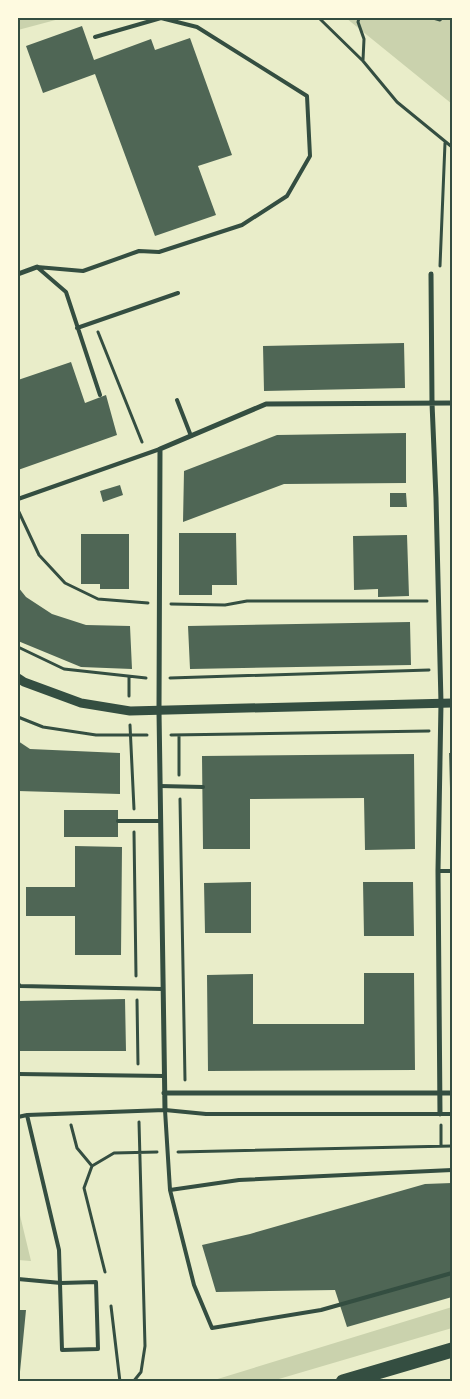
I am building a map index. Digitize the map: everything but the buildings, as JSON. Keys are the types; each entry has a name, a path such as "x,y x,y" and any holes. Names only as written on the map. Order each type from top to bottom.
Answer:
{"highway":[{"path":"343,1382 452,1350"}],"street":[{"path":"18,274 37,267"},
{"path":"431,274 432,403 440,670 438,871 440,1114"},
{"path":"164,1110 159,711 160,449 266,404 452,403"},
{"path":"18,678 24,682 81,703 130,711 452,703"},
{"path":"164,1093 452,1093"}],"lane":[{"path":"37,267 83,272 139,251 159,252 242,225 287,196 310,156 307,96 198,27 161,18 96,37"},
{"path":"37,267 66,292 100,394"},
{"path":"77,328 178,293"},
{"path":"177,400 191,436"},
{"path":"18,499 160,449"},
{"path":"160,786 203,787"},
{"path":"118,821 161,821"},
{"path":"438,871 452,871"},
{"path":"18,984 20,986 163,988"},
{"path":"18,1074 164,1076"},
{"path":"164,1110 170,1190 194,1285 212,1328 321,1310 452,1272"},
{"path":"18,1118 27,1115 164,1110 206,1114 452,1114"},
{"path":"18,1279 61,1282 96,1282 98,1349 62,1350 61,1282 59,1250 27,1115"},
{"path":"170,1190 239,1180 452,1170"}],"path":[{"path":"319,18 363,61 397,102 452,147"},
{"path":"359,18 358,22 364,40 363,61"},
{"path":"433,18 440,20 442,18"},
{"path":"431,274 441,265 445,142"},
{"path":"94,322 142,442 160,449"},
{"path":"18,510 39,555 65,583 98,598 159,604 225,606 247,601 439,601"},
{"path":"18,647 64,669 152,678"},
{"path":"172,678 440,670"},
{"path":"18,717 43,727 96,735 130,736 134,820 138,1075"},
{"path":"185,1093 179,735 440,730"},
{"path":"134,1382 142,1372 145,1346 138,1111"},
{"path":"68,1113 77,1148 92,1166"},
{"path":"440,1114 441,1146"},
{"path":"106,1275 84,1188 92,1166 114,1153 452,1146"},
{"path":"111,1304 120,1382"}],"green space":[{"path":"18,18 63,18 18,30"},
{"path":"346,18 452,18 452,104"},
{"path":"18,1207 31,1261 18,1260"},
{"path":"452,1307 452,1328 272,1381 211,1381"}]}
